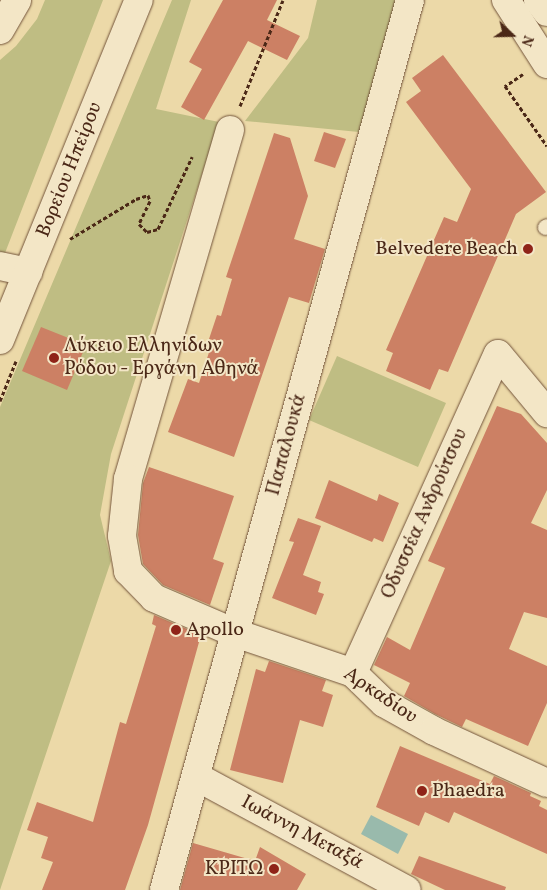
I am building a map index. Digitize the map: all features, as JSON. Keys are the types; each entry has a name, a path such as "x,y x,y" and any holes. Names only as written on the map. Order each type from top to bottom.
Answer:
{"street":[{"path":"0,30 17,0"},
{"name":"Βορείου Ηπείρου","path":"0,340 139,0"},
{"name":"Παπαλουκά","path":"164,890 197,777 410,0"},
{"path":"506,0 535,69"},
{"path":"538,0 547,12"},
{"name":"Αρκαδίου","path":"230,130 128,479 122,536 128,571 154,598 235,633 353,673 384,703 434,731 547,783"},
{"path":"0,266 28,272"},
{"name":"Οδυσσέα Ανδρούτσου","path":"353,673 498,354 547,413"},
{"name":"Ιωάννη Μεταξά","path":"197,777 407,890"}],"path":[{"path":"230,130 283,0"},
{"path":"535,69 505,86 547,146"},
{"path":"65,242 136,199 148,195 150,201 139,224 147,232 158,229 195,152"}],"shaded area":[{"path":"45,0 103,0 5,253 0,253 0,60 16,46 37,19"},
{"path":"172,0 191,0 156,109 219,122 111,454 100,515 111,561 0,890 0,407"},
{"path":"317,0 397,0 369,133 245,121 308,38"},
{"path":"337,356 446,403 418,467 309,420"},
{"path":"371,815 408,834 398,854 361,834"}],"building":[{"path":"223,0 277,0 267,20 300,36 287,60 248,41 204,120 181,107 202,69 189,62"},
{"path":"443,55 546,192 516,214 448,372 439,369 430,390 386,371 393,353 386,350 444,217 457,222 471,189 406,102 421,91 412,78"},
{"path":"324,132 346,139 335,168 314,161"},
{"path":"274,133 290,138 308,196 294,239 325,249 309,303 289,297 234,457 168,432 188,379 199,383 213,340 209,339 217,315 221,316 232,279 226,277"},
{"name":"Λύκειο Ελληνίδων Ρόδου - Εργάνη Αθηνά","path":"41,327 86,345 67,390 22,371"},
{"path":"497,406 521,414 547,443 547,490 531,523 547,530 547,618 524,612 509,649 547,666 547,703 528,746 466,719 462,727 435,714 404,696 410,683 374,665 387,637 410,650 445,568 428,561"},
{"path":"149,467 234,496 213,559 224,563 210,605 163,585 143,564 138,535 143,483"},
{"path":"329,480 377,501 379,494 399,503 383,542 374,538 372,542 315,518"},
{"path":"298,518 321,526 303,575 321,582 318,592 324,594 316,615 272,598 294,542 289,541"},
{"path":"154,615 201,635 148,825 125,890 42,890 53,862 41,858 48,837 27,830 37,802 93,822 120,722 126,724 156,626 152,624"},
{"path":"269,661 326,680 322,691 333,695 323,727 300,720 283,783 230,770 256,669 265,672"},
{"path":"400,746 490,784 494,776 531,793 530,796 541,801 539,806 547,810 547,854 454,812 449,823 425,812 419,826 376,807"},
{"path":"193,843 255,861 260,847 306,874 297,890 180,890"},
{"path":"419,856 506,887 505,890 445,890 411,874"}],"place":[{"name":"Belvedere Beach","path":"528,249"},
{"name":"Λύκειο Ελληνίδων Ρόδου - Εργάνη Αθηνά","path":"54,358"},
{"name":"Apollo","path":"176,630"},
{"name":"Phaedra","path":"422,791"},
{"name":"ΚΡΙΤΩ","path":"274,869"}]}
